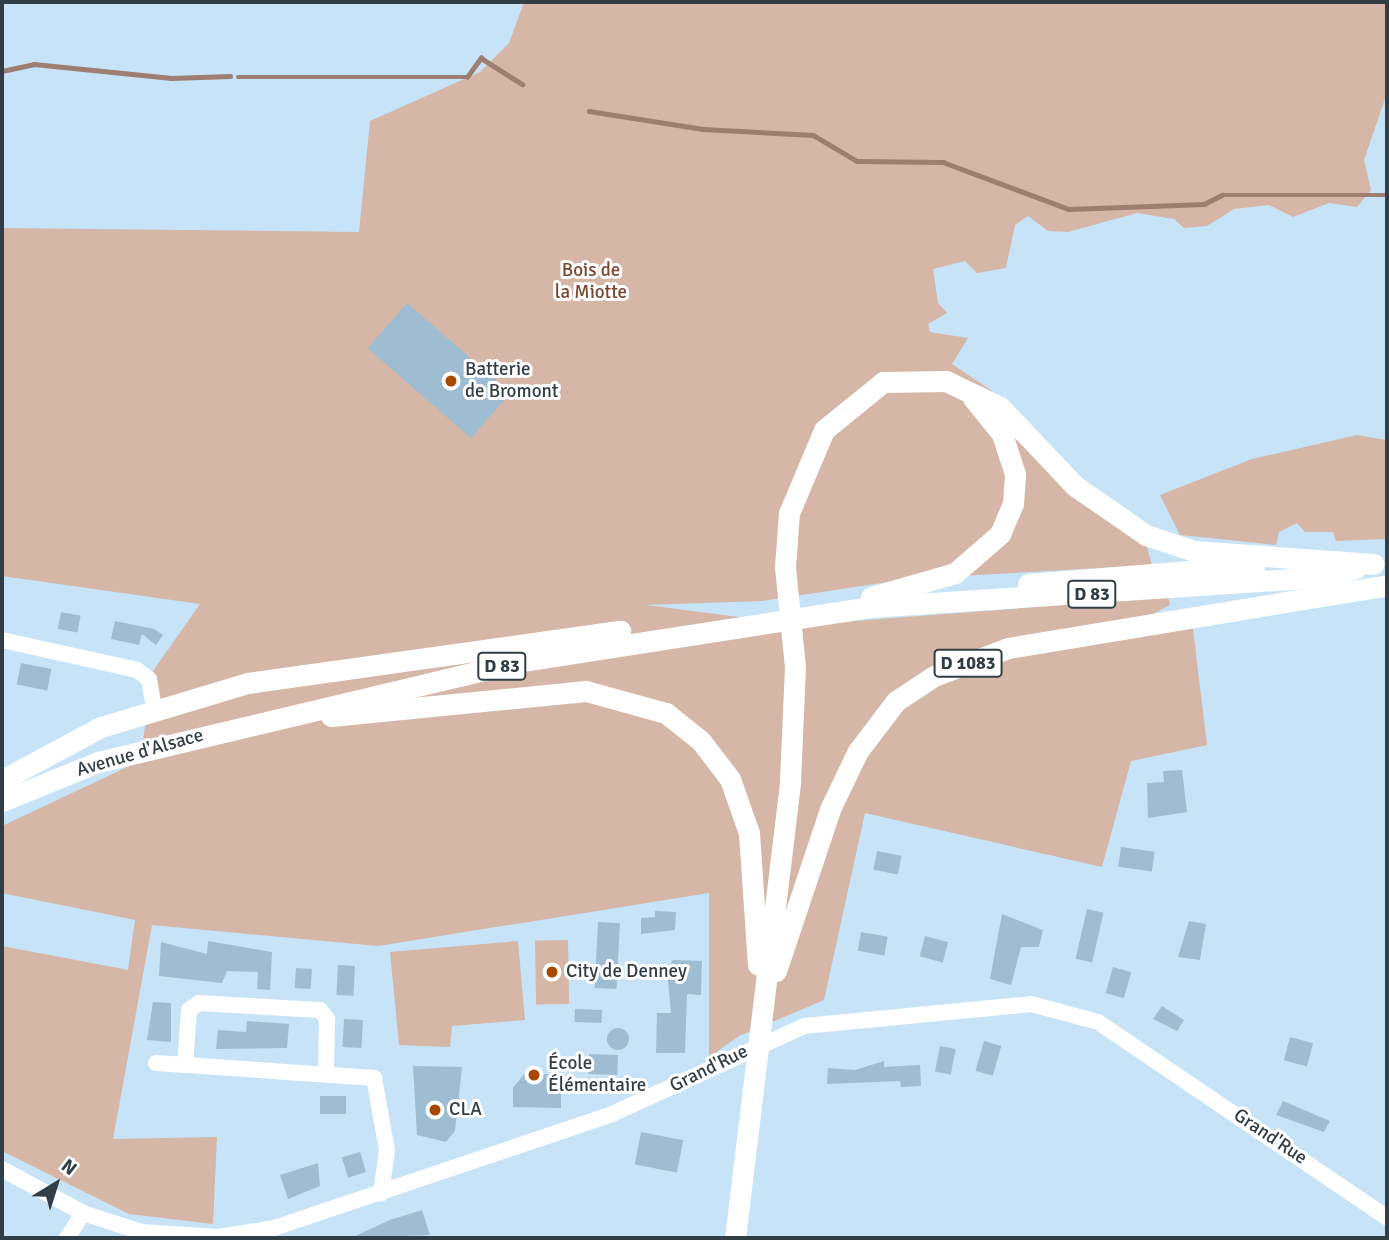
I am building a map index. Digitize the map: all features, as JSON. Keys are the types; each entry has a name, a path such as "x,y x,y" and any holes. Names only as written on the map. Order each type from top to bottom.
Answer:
{"main road":[{"name":"D 1083","path":"734,1238 790,781 795,667 785,566 789,513 801,477 824,430 883,382 946,381 1000,407 1113,517 1146,535 1194,551 1326,560"},
{"path":"871,597 955,573 1000,534 1013,504 1015,474 1002,433 969,392"},
{"name":"D 83","path":"154,706 248,682 765,617 871,597 1326,560 1381,563"},
{"name":"D 83","path":"806,611 1323,577 1381,563"},
{"name":"D 1083","path":"761,1016 831,807 858,751 896,701 934,676 1008,648 1387,585"},
{"name":"D 83","path":"240,725 522,661 765,617"},
{"name":"D 1083","path":"240,725 586,691 624,696 666,713 701,741 730,779 749,833 761,1016"},
{"name":"Avenue d'Alsace","path":"2,780 154,706"},
{"name":"Avenue d'Alsace","path":"2,801 98,762 240,725"}],"street":[{"path":"2,640 137,670 149,679 154,706"},
{"path":"185,1065 189,1010 199,1003 320,1010 327,1019 326,1073"},
{"name":"Grand'Rue","path":"2,1168 83,1213 142,1232 218,1237 274,1228 382,1194 612,1114 804,1026 1031,1004 1098,1022 1387,1218"},
{"path":"156,1063 366,1075 377,1083 387,1150 382,1194"},
{"path":"67,1238 83,1213"}],"green space":[{"name":"Bois de la Miotte","path":"524,2 1387,2 1387,93 1364,160 1371,190 1357,207 1329,203 1293,217 1269,205 1234,209 1207,226 1184,228 1174,219 1137,213 1068,232 1048,231 1028,216 1015,225 1006,268 977,273 965,261 933,269 938,303 947,313 928,324 930,332 968,338 952,364 1001,397 1083,482 1139,518 1152,565 908,579 762,601 646,605 801,625 1168,597 1170,605 1145,618 1193,629 1207,745 1131,761 1102,867 865,813 824,1000 739,1036 709,1057 709,893 378,946 152,925 113,1139 217,1137 213,1224 129,1214 2,1151 2,946 128,970 135,920 2,893 2,826 140,761 153,671 200,604 2,576 2,228 359,232 370,121 480,72 509,43"},
{"path":"1357,435 1387,440 1387,539 1336,541 1333,532 1305,532 1297,523 1279,532 1276,545 1180,535 1160,495 1252,459"},
{"name":"City de Denney","path":"568,940 569,1004 536,1005 535,941"},
{"path":"518,941 525,1020 452,1026 450,1047 399,1045 390,952"}],"building":[{"name":"Batterie de Bromont","path":"407,303 510,393 471,438 368,348"},
{"path":"61,612 81,616 77,633 58,629"},
{"path":"115,621 154,629 163,635 156,645 142,634 139,645 111,639"},
{"path":"21,663 51,669 47,691 17,685"},
{"path":"1182,770 1187,812 1148,818 1147,783 1164,782 1163,771"},
{"path":"1121,847 1155,852 1152,872 1118,867"},
{"path":"877,851 902,856 898,874 873,870"},
{"path":"1087,909 1104,913 1092,963 1076,959"},
{"path":"655,911 676,912 675,930 641,934 641,918 655,917"},
{"path":"1002,914 1043,930 1039,947 1021,947 1011,985 990,979"},
{"path":"1189,921 1206,924 1200,960 1178,957"},
{"path":"598,922 620,923 617,989 595,988"},
{"path":"861,932 888,937 884,955 858,951"},
{"path":"925,936 948,942 943,962 920,956"},
{"path":"208,941 272,952 270,990 257,989 258,972 227,971 222,983 159,976 161,942 207,954"},
{"path":"673,960 702,961 701,995 687,994 685,1053 656,1053 657,1013 671,1013 667,970"},
{"path":"338,965 355,966 353,996 336,995"},
{"path":"1113,967 1131,972 1124,998 1106,993"},
{"path":"296,968 312,969 311,989 295,988"},
{"path":"153,1002 171,1003 171,1042 147,1040"},
{"path":"1162,1006 1184,1020 1177,1031 1153,1019"},
{"path":"575,1009 602,1010 602,1023 575,1022"},
{"path":"344,1019 363,1020 362,1048 343,1047"},
{"path":"247,1021 289,1024 287,1048 216,1049 218,1030 246,1032"},
{"path":"618,1028 626,1031 629,1039 626,1047 618,1050 610,1047 607,1039 610,1031"},
{"path":"1290,1037 1313,1043 1307,1066 1284,1060"},
{"path":"984,1041 1001,1046 993,1076 975,1071"},
{"path":"940,1046 956,1049 951,1075 935,1072"},
{"path":"589,1054 618,1055 617,1075 588,1074"},
{"path":"884,1061 884,1067 920,1065 921,1086 901,1087 900,1081 827,1084 828,1068 855,1070"},
{"name":"CLA","path":"413,1066 462,1067 455,1131 446,1142 417,1135"},
{"path":"524,1074 549,1074 549,1091 561,1091 561,1108 513,1107 513,1088"},
{"path":"320,1096 346,1096 346,1114 320,1114"},
{"path":"1283,1101 1330,1121 1324,1132 1276,1115"},
{"path":"641,1132 683,1140 677,1173 635,1164"},
{"path":"360,1152 366,1172 348,1178 342,1158"},
{"path":"318,1163 320,1186 288,1199 280,1175"},
{"path":"422,1210 430,1235 351,1238 390,1220"}],"waterway":[{"path":"238,77 467,77 481,58 522,84"},
{"path":"2,71 34,64 171,78 230,76"},
{"path":"589,111 703,129 813,135 857,161 943,162 1069,209 1204,204 1222,195 1387,195"}],"place":[{"name":"Batterie de Bromont","path":"451,381"},
{"name":"City de Denney","path":"552,972"},
{"name":"École Élémentaire","path":"534,1075"},
{"name":"CLA","path":"435,1110"}]}
